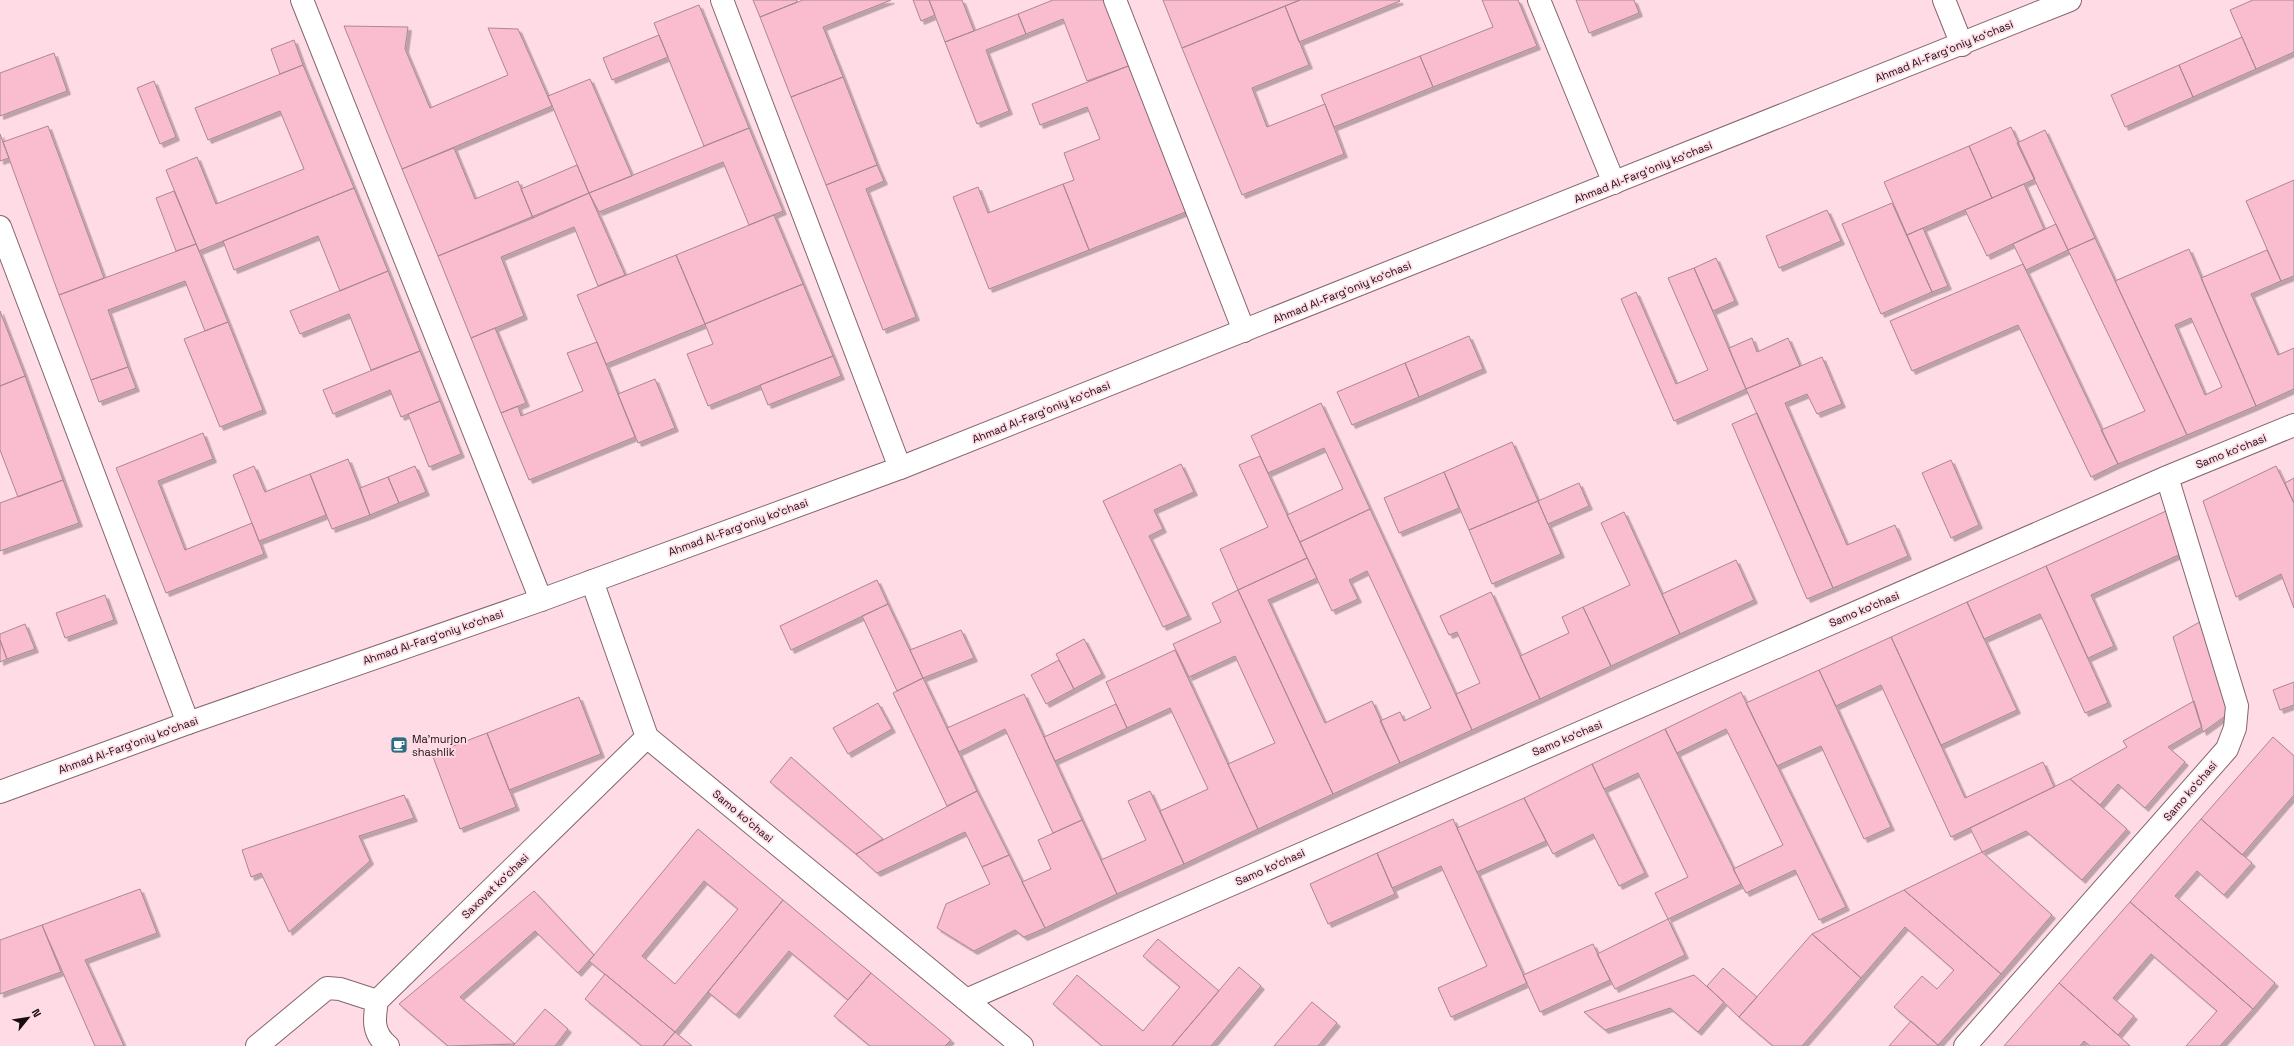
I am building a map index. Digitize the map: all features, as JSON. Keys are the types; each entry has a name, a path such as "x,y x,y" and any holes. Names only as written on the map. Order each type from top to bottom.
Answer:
{"street":[{"path":"302,0 541,600"},
{"path":"722,0 900,468"},
{"path":"1115,0 1244,331"},
{"path":"1539,0 1614,183"},
{"path":"1944,0 1962,44"},
{"name":"Ahmad Al-Fargʻoniy koʻchasi","path":"0,792 188,723 541,600 900,468 2070,0"},
{"path":"0,226 188,723"},
{"name":"Samo koʻchasi","path":"966,1000 2167,477 2294,426"},
{"name":"Samo koʻchasi","path":"1965,1046 2227,749 2235,728 2236,706 2167,477"},
{"path":"592,581 647,736"},
{"name":"Samo koʻchasi","path":"647,736 1022,1046"},
{"name":"Saxovat koʻchasi","path":"377,1002 647,736"},
{"path":"257,1046 327,988 340,989 377,1002 373,1021 382,1041 388,1046"}],"building":[{"path":"753,0 797,0 797,2 760,17"},
{"path":"803,0 891,0 823,27 843,77 791,97 760,17"},
{"path":"913,0 929,0 935,15 921,21"},
{"path":"929,0 962,0 974,31 945,42"},
{"path":"1053,0 1105,0 1131,65 1087,81 1063,19 1026,34 1018,14"},
{"path":"1163,0 1300,0 1182,48"},
{"path":"1300,0 1400,1 1299,42 1285,6"},
{"path":"1482,0 1518,0 1537,46 1433,87 1420,56 1493,27"},
{"path":"1576,0 1634,0 1639,13 1589,33"},
{"path":"2253,0 2294,0 2294,52 2256,69 2230,10"},
{"path":"699,5 749,128 704,146 654,23"},
{"path":"1285,6 1309,65 1252,88 1267,127 1325,104 1344,154 1242,195 1182,48"},
{"path":"1018,14 1026,34 986,50 1009,111 977,124 945,42"},
{"path":"344,26 408,27 405,49 430,108 508,75 488,28 518,29 552,106 402,169"},
{"path":"659,35 668,57 612,80 603,58"},
{"path":"2242,37 2256,69 2193,97 2179,65"},
{"path":"294,40 303,65 280,74 271,49"},
{"path":"54,53 67,91 0,116 0,73"},
{"path":"1420,56 1433,87 1334,127 1321,95"},
{"path":"303,65 354,188 199,251 166,170 197,157 216,204 304,169 280,111 208,140 195,108"},
{"path":"1131,65 1188,211 1089,250 1063,184 1074,180 1064,153 1100,139 1087,107 1040,125 1032,104"},
{"path":"2179,65 2193,97 2125,127 2111,95"},
{"path":"843,77 877,165 826,185 791,97"},
{"path":"590,79 632,176 589,193 548,96"},
{"path":"154,81 176,137 160,144 137,88"},
{"path":"48,126 104,278 59,295 3,142"},
{"path":"2011,127 2035,179 1992,198 1969,146"},
{"path":"749,128 783,211 749,225 723,162 599,212 589,193"},
{"path":"2045,130 2095,238 2068,250 2017,143"},
{"path":"0,134 9,158 0,161"},
{"path":"1969,146 1992,198 1907,235 1884,182"},
{"path":"454,148 475,199 518,181 533,218 438,256 402,169"},
{"path":"577,165 589,193 533,218 521,189"},
{"path":"877,165 884,181 866,189 916,317 883,330 826,185"},
{"path":"2294,180 2294,276 2281,281 2246,201"},
{"path":"1063,184 1089,250 989,289 953,197 978,187 988,213"},
{"path":"2024,184 2044,229 1987,256 1965,210"},
{"path":"354,188 388,271 340,291 318,236 234,270 223,241"},
{"path":"174,191 196,244 176,251 156,198"},
{"path":"589,193 625,275 598,286 574,227 501,257 524,316 471,338 438,256"},
{"path":"1892,203 1932,292 1881,314 1842,224"},
{"path":"1827,210 1841,241 1779,268 1766,236"},
{"path":"774,215 803,284 705,324 676,255"},
{"path":"2056,224 2068,250 2026,270 2013,244"},
{"path":"1923,228 1948,286 1932,292 1907,235"},
{"path":"2095,238 2187,435 2118,464 2101,430 2145,411 2068,250"},
{"path":"196,244 228,322 205,331 185,281 108,310 128,367 91,380 59,295"},
{"path":"2189,249 2256,406 2187,435 2115,281","holes":["2191,318 2222,387 2205,395 2175,325"]},
{"path":"2267,250 2281,281 2251,294 2278,355 2294,348 2294,389 2256,406 2201,278"},
{"path":"676,255 705,324 606,364 577,295"},
{"path":"1716,258 1735,301 1713,311 1694,268"},
{"path":"2023,264 2118,464 2091,477 2018,325 1912,371 1890,321"},
{"path":"1694,268 1746,389 1674,421 1621,299 1636,292 1676,384 1708,370 1668,278"},
{"path":"388,271 420,351 371,370 349,314 300,334 290,311"},
{"path":"803,284 833,356 708,406 687,354 713,344 705,324"},
{"path":"0,311 25,376 0,386"},
{"path":"228,322 263,410 220,427 184,339"},
{"path":"495,328 526,403 501,413 471,338"},
{"path":"1469,336 1483,369 1419,397 1405,363"},
{"path":"1752,338 1757,352 1788,338 1800,366 1746,389 1729,348"},
{"path":"597,342 635,437 529,480 501,413 518,406 521,416 583,391 567,353"},
{"path":"420,351 440,401 401,417 390,390 333,414 323,390"},
{"path":"833,356 841,376 768,405 760,385"},
{"path":"1822,357 1842,404 1817,414 1807,394 1785,403 1847,545 1895,525 1908,556 1833,588 1746,389"},
{"path":"1405,363 1419,397 1352,425 1337,392"},
{"path":"128,367 136,388 99,402 91,380"},
{"path":"25,376 63,480 18,497 0,450 0,386"},
{"path":"655,379 675,428 638,443 618,394"},
{"path":"440,401 461,454 429,467 408,414"},
{"path":"1321,403 1370,509 1300,542 1287,515 1343,489 1324,448 1268,473 1251,436"},
{"path":"1757,413 1833,588 1807,599 1732,424"},
{"path":"203,433 213,459 158,481 185,550 252,523 264,554 166,593 116,468"},
{"path":"1512,442 1538,501 1469,530 1444,472"},
{"path":"1260,456 1307,558 1238,590 1220,549 1268,527 1239,465"},
{"path":"348,459 370,515 332,529 310,474"},
{"path":"1951,460 1979,525 1951,538 1922,473"},
{"path":"1181,464 1194,492 1154,510 1163,529 1149,536 1188,616 1163,627 1103,501"},
{"path":"254,466 265,492 310,474 326,515 259,541 233,475"},
{"path":"415,466 426,492 399,503 388,477"},
{"path":"2276,466 2294,503 2294,608 2281,574 2236,597 2203,501"},
{"path":"1444,472 1459,508 1399,533 1384,498"},
{"path":"388,477 399,503 370,515 360,488"},
{"path":"2294,478 2294,503 2285,483"},
{"path":"63,480 79,523 0,551 0,503"},
{"path":"1579,483 1589,506 1548,524 1538,501"},
{"path":"1538,501 1561,554 1492,584 1469,530"},
{"path":"1370,509 1472,730 1400,763 1380,721 1400,712 1404,721 1431,708 1367,571 1349,580 1358,599 1332,611 1300,542"},
{"path":"2166,511 2185,552 2091,595 2114,646 2088,658 2046,566"},
{"path":"1624,512 1680,634 1611,666 1583,607 1630,585 1601,523"},
{"path":"1307,558 1317,578 1268,600 1325,723 1372,701 1400,763 1333,794 1238,590"},
{"path":"1736,560 1754,600 1680,634 1662,594"},
{"path":"2046,566 2108,703 2085,713 2040,614 1984,639 1967,602"},
{"path":"877,580 888,604 791,650 780,626"},
{"path":"1238,590 1333,794 1258,829 1228,764 1275,743 1235,656 1189,677 1173,644 1221,622 1212,603"},
{"path":"1491,592 1540,699 1472,730 1456,694 1480,683 1457,632 1449,635 1440,616"},
{"path":"105,595 114,620 65,638 56,613"},
{"path":"1967,602 2017,710 1941,745 1891,637"},
{"path":"888,604 923,678 897,691 862,616"},
{"path":"1583,607 1611,666 1540,699 1520,656 1569,633 1562,617"},
{"path":"2205,619 2235,709 2203,732 2173,637"},
{"path":"25,624 35,649 7,659 0,640 0,634"},
{"path":"961,630 974,658 923,678 910,650"},
{"path":"1891,637 1965,798 2043,762 2054,787 1951,837 1881,685 1836,706 1819,670"},
{"path":"1084,639 1102,674 1074,689 1056,654"},
{"path":"0,640 7,659 0,662"},
{"path":"1175,650 1258,829 1184,864 1160,811 1208,789 1170,708 1127,728 1106,682"},
{"path":"1059,660 1074,689 1046,704 1031,675"},
{"path":"1819,670 1891,827 1864,839 1821,746 1777,766 1746,703"},
{"path":"923,678 977,791 947,806 893,693"},
{"path":"2294,682 2294,705 2280,710 2273,690"},
{"path":"1741,692 1846,907 1819,920 1795,870 1746,893 1733,869 1783,845 1726,729 1677,753 1665,729"},
{"path":"1024,694 1082,820 1053,833 1005,729 959,752 947,728"},
{"path":"579,697 601,754 509,790 487,733"},
{"path":"2194,701 2202,727 2168,747 2185,762 2145,808 2118,784 2100,805 2070,779 2127,747 2123,741"},
{"path":"878,703 892,729 848,754 833,728"},
{"path":"1116,704 1127,728 1055,761 1044,737"},
{"path":"1665,729 1741,884 1668,919 1655,893 1688,877 1638,773 1604,789 1592,764"},
{"path":"487,733 516,807 460,829 432,754"},
{"path":"2273,737 2294,756 2294,795 2242,855 2201,819"},
{"path":"791,757 883,839 856,854 770,782"},
{"path":"1592,764 1645,873 1619,886 1593,834 1553,854 1524,798"},
{"path":"2070,779 2127,829 2082,880 2026,831 1982,852 1970,828"},
{"path":"977,791 1009,855 982,867 965,832 877,873 856,854"},
{"path":"1150,791 1184,864 1117,894 1101,860 1146,840 1128,801"},
{"path":"404,795 414,818 359,836 370,861 289,932 261,873 251,877 242,850"},
{"path":"1524,798 1546,841 1477,872 1457,828"},
{"path":"1453,819 1527,983 1451,1017 1438,988 1487,966 1441,866 1392,888 1377,853"},
{"path":"2201,819 2252,863 2224,895 2197,871 2175,896 2275,983 2253,1009 2130,902"},
{"path":"1082,820 1117,894 1045,928 1022,882 1051,869 1038,840"},
{"path":"698,829 783,900 675,1032 589,961","holes":["704,881 738,909 675,984 642,956"]},
{"path":"1982,852 2052,915 2001,974 1904,890"},
{"path":"1377,853 1395,894 1328,924 1310,884"},
{"path":"1009,855 1045,928 1024,937 1015,930 974,951 937,928 946,904 990,884 982,867"},
{"path":"140,889 157,933 85,960 124,1046 95,1046 42,925"},
{"path":"1904,890 2001,974 1938,1045 1894,1007 1922,976 1937,989 1954,970 1905,927 1861,978 1812,934"},
{"path":"534,891 594,955 578,973 535,931 460,997 515,1044 448,1046 399,1004"},
{"path":"783,900 871,973 848,1000 789,951 736,1015 708,992"},
{"path":"2130,902 2253,1009 2220,1046 2186,1046 2217,1011 2151,954 2113,998 2134,1016 2118,1035 2059,983"},
{"path":"1668,919 1685,955 1615,989 1597,954"},
{"path":"42,925 61,972 0,994 0,940"},
{"path":"1812,934 1861,978 1802,1046 1773,1046 1739,1017"},
{"path":"1158,939 1219,991 1172,1046 1102,1046 1053,1004 1077,975 1143,1031 1180,987 1143,956"},
{"path":"1593,944 1610,980 1540,1012 1523,975"},
{"path":"1239,967 1261,986 1211,1046 1172,1046"},
{"path":"1723,968 1757,997 1739,1017 1707,986"},
{"path":"871,973 951,1040 945,1046 870,1046 834,1016"},
{"path":"605,974 675,1032 663,1046 642,1046 585,999"},
{"path":"1694,975 1724,1002 1698,1032 1670,1008 1605,1030 1584,1012"},
{"path":"2059,983 2130,1046 2090,1046 2084,1041 2080,1046 2004,1046"},
{"path":"1312,1002 1337,1023 1318,1046 1274,1046"},
{"path":"545,1009 568,1029 555,1046 513,1046"},
{"path":"1911,1021 1938,1045 1889,1046"},
{"path":"675,1032 692,1046 663,1046"}],"place":[{"name":"Ma'murjon shashlik","path":"399,745"}]}
